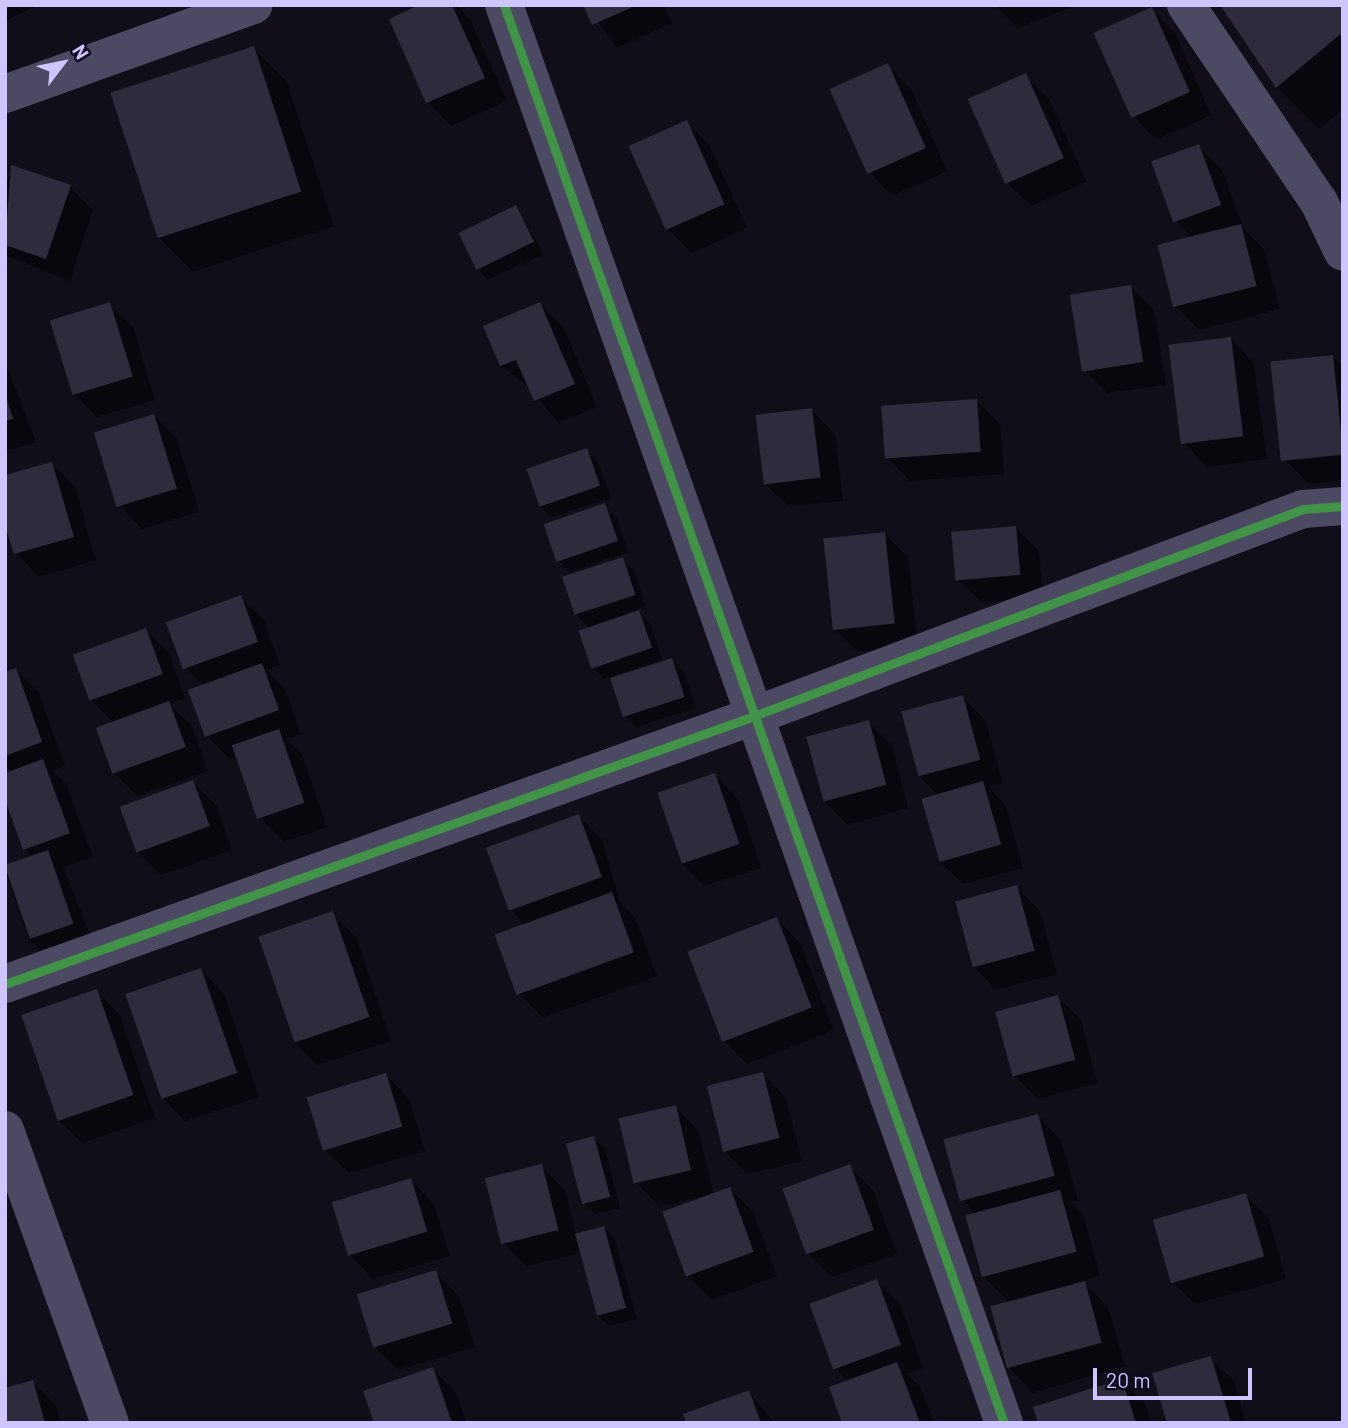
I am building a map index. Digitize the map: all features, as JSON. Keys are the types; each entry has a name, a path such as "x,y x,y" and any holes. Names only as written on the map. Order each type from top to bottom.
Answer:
{"street":[{"path":"5,94 254,5"},
{"path":"504,5 751,717 1004,1423"},
{"path":"1186,5 1319,202 1343,252"},
{"path":"5,984 751,717 1303,509 1343,506"},
{"path":"5,1130 110,1423"}],"building":[{"path":"419,5 452,5 485,78 426,103 389,19"},
{"path":"583,5 637,5 592,25"},
{"path":"1220,5 1343,5 1343,32 1276,88"},
{"path":"1152,7 1190,92 1131,118 1094,33"},
{"path":"254,46 301,192 158,238 110,93"},
{"path":"888,63 926,148 867,174 830,89"},
{"path":"1026,73 1064,158 1005,184 968,99"},
{"path":"687,120 724,204 666,230 629,146"},
{"path":"1199,144 1221,205 1173,223 1151,161"},
{"path":"11,165 71,185 46,259 5,245"},
{"path":"516,205 534,242 476,270 458,233"},
{"path":"1241,224 1256,286 1173,307 1158,245"},
{"path":"1131,285 1143,362 1082,372 1070,295"},
{"path":"110,302 133,377 73,395 50,320"},
{"path":"540,302 575,384 534,401 516,360 500,366 483,326"},
{"path":"1231,337 1243,436 1181,444 1168,345"},
{"path":"1333,355 1343,454 1281,461 1270,362"},
{"path":"5,394 13,419 5,421"},
{"path":"977,399 981,452 885,459 881,406"},
{"path":"812,408 821,477 764,484 755,415"},
{"path":"154,414 177,489 117,507 94,432"},
{"path":"587,448 600,486 540,507 526,469"},
{"path":"52,462 74,537 14,554 5,525 5,475"},
{"path":"605,503 618,541 557,562 544,524"},
{"path":"1016,526 1020,575 956,580 951,532"},
{"path":"885,532 895,623 833,630 823,538"},
{"path":"623,557 635,595 574,615 562,577"},
{"path":"241,595 258,642 183,669 166,622"},
{"path":"639,610 652,648 592,669 578,631"},
{"path":"146,628 163,674 89,701 73,655"},
{"path":"672,658 685,697 623,717 610,678"},
{"path":"262,663 279,710 205,737 188,690"},
{"path":"16,668 42,742 5,756 5,672"},
{"path":"963,695 980,760 919,776 901,712"},
{"path":"169,701 186,747 112,774 96,728"},
{"path":"869,720 886,785 824,802 806,737"},
{"path":"279,729 304,803 257,819 232,745"},
{"path":"43,759 70,833 23,850 5,799 5,773"},
{"path":"715,773 739,844 682,864 657,793"},
{"path":"193,780 210,826 136,853 120,807"},
{"path":"983,781 1001,844 940,862 921,799"},
{"path":"579,814 602,877 509,911 486,848"},
{"path":"48,850 73,924 30,939 5,865"},
{"path":"1017,885 1035,951 973,967 955,902"},
{"path":"612,892 634,952 516,995 495,935"},
{"path":"333,911 369,1017 295,1043 258,937"},
{"path":"777,917 812,1008 722,1042 687,951"},
{"path":"201,968 237,1073 161,1099 125,994"},
{"path":"97,989 133,1095 58,1121 21,1015"},
{"path":"1058,995 1075,1060 1013,1077 995,1012"},
{"path":"763,1072 779,1138 723,1152 707,1086"},
{"path":"386,1073 402,1127 323,1151 307,1097"},
{"path":"676,1105 691,1170 634,1184 619,1118"},
{"path":"1038,1114 1055,1176 960,1201 943,1139"},
{"path":"594,1136 610,1197 582,1204 566,1144"},
{"path":"542,1164 558,1230 501,1244 485,1178"},
{"path":"850,1164 874,1230 806,1254 782,1189"},
{"path":"411,1178 427,1232 348,1256 332,1202"},
{"path":"730,1187 754,1252 686,1276 662,1212"},
{"path":"1060,1190 1077,1252 982,1277 965,1215"},
{"path":"1246,1193 1264,1256 1171,1283 1153,1220"},
{"path":"604,1226 626,1308 597,1316 575,1234"},
{"path":"436,1270 452,1324 373,1348 357,1294"},
{"path":"877,1279 901,1345 833,1369 809,1304"},
{"path":"1085,1281 1102,1343 1007,1368 990,1306"},
{"path":"1211,1356 1231,1423 1167,1423 1152,1373"},
{"path":"897,1362 920,1423 842,1423 829,1387"},
{"path":"433,1367 452,1423 374,1423 363,1391"},
{"path":"1122,1379 1136,1423 1038,1423 1033,1407"},
{"path":"33,1380 45,1423 5,1423 5,1388"},
{"path":"749,1390 761,1423 686,1423 683,1414"}],"cycle path":[{"path":"504,5 1004,1423"},
{"path":"5,984 751,717 1303,509 1343,506"}]}
